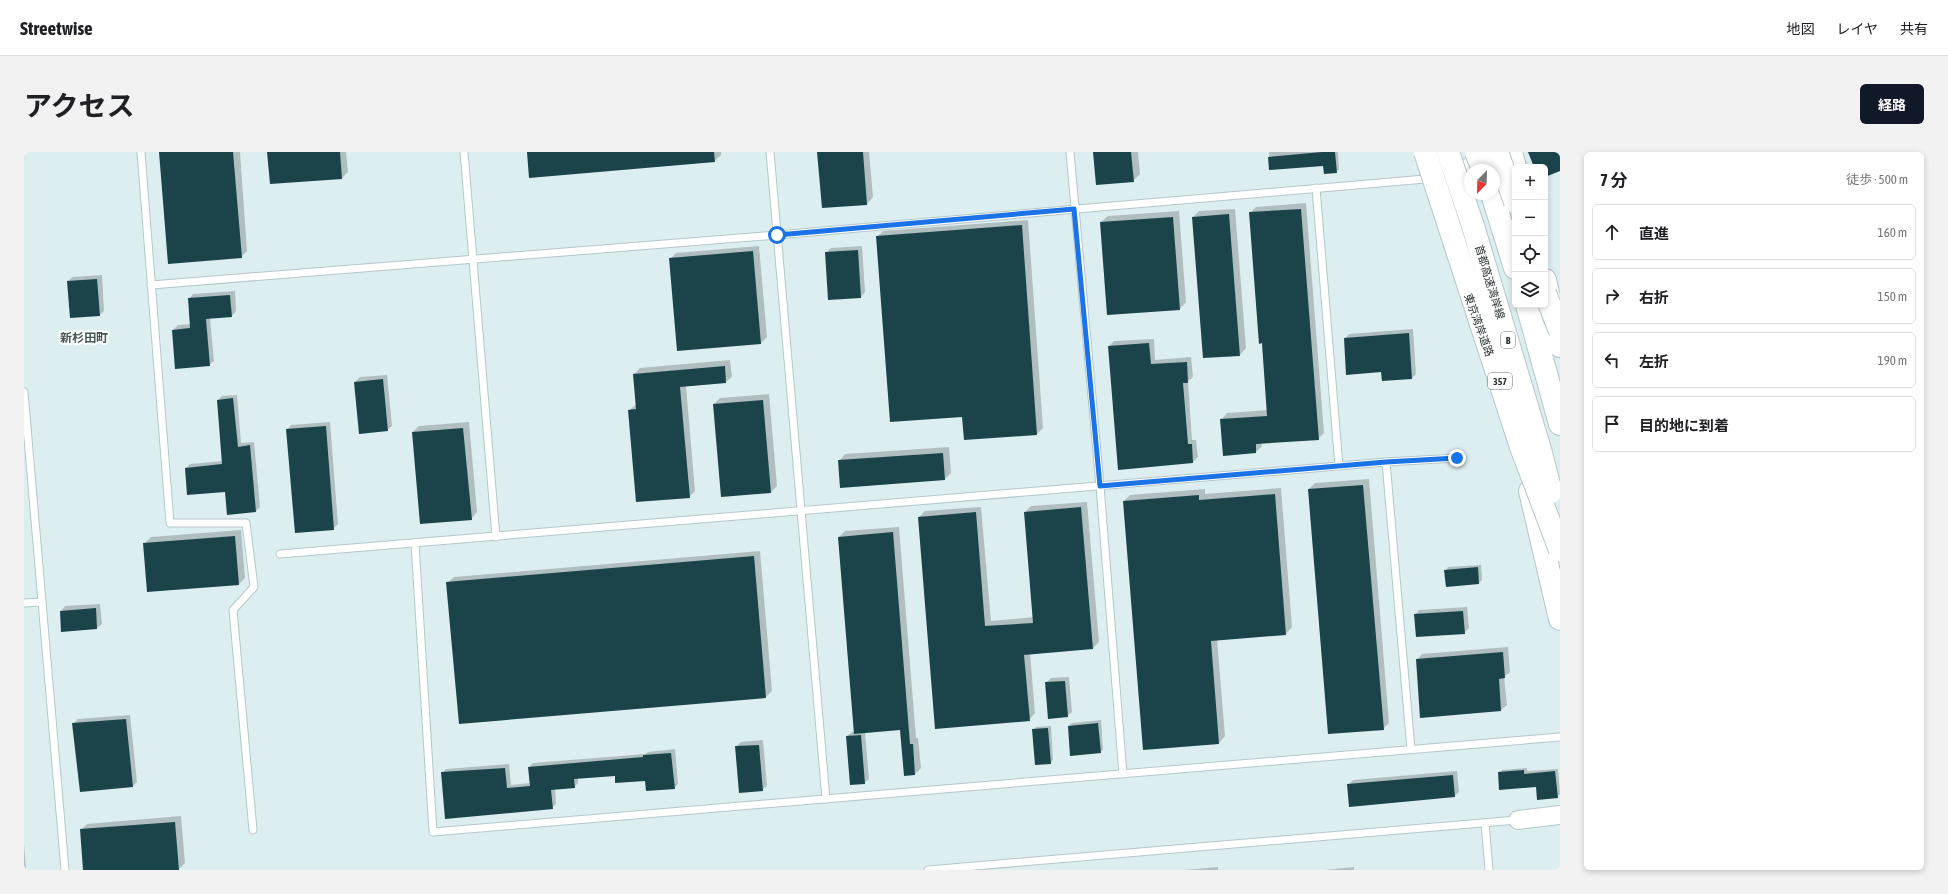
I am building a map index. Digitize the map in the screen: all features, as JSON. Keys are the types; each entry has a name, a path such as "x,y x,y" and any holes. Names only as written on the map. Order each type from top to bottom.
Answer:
{"highway":[{"name":"東京湾岸道路","path":"1414,152 1513,416 1560,619"},
{"path":"1425,152 1521,447 1560,550"},
{"name":"首都高速湾岸線","path":"1448,152 1473,226 1541,453 1560,530"},
{"path":"1476,152 1481,164"},
{"path":"1509,157 1515,200"},
{"path":"1494,200 1512,258"},
{"path":"1548,293 1560,344"},
{"path":"1548,300 1557,326 1560,344"},
{"path":"1528,308 1560,424"}],"street":[{"path":"1425,179 1509,157"},
{"path":"1518,820 1560,815"}],"lane":[{"path":"141,152 170,523 246,523 254,587 233,610 253,830"},
{"path":"464,152 496,537"},
{"path":"770,152 826,799"},
{"path":"1070,152 1100,486 1123,774"},
{"path":"151,285 777,235 1425,179"},
{"path":"1316,188 1339,466"},
{"path":"24,392 65,870"},
{"path":"280,554 415,544 1386,462 1457,458"},
{"path":"1386,462 1411,749"},
{"path":"415,544 433,832 1560,737"},
{"path":"24,603 42,602"},
{"path":"928,870 1518,820"},
{"path":"1485,823 1490,870"}],"building":[{"path":"159,152 233,152 242,258 168,264"},
{"path":"267,152 340,152 342,179 270,184"},
{"path":"527,152 714,152 715,162 529,178"},
{"path":"817,152 863,152 867,205 822,208"},
{"path":"1093,152 1131,152 1134,182 1096,185"},
{"path":"1335,152 1337,173 1324,174 1323,166 1269,170 1268,157"},
{"path":"1528,152 1560,152 1560,171 1548,176 1548,164 1533,164"},
{"path":"1301,209 1319,440 1256,444 1256,453 1223,456 1220,419 1267,416 1262,343 1259,344 1249,212"},
{"path":"1229,214 1240,356 1203,358 1192,217"},
{"path":"1173,217 1180,310 1107,315 1100,222"},
{"path":"1022,225 1037,435 964,440 962,417 890,422 876,236"},
{"path":"858,250 861,298 828,300 825,252"},
{"path":"753,251 761,344 677,351 669,258"},
{"path":"97,279 100,316 70,318 67,281"},
{"path":"230,295 232,317 206,319 210,366 175,369 172,330 190,328 188,298"},
{"path":"1409,333 1412,379 1382,381 1381,372 1346,375 1344,338"},
{"path":"1149,343 1151,364 1187,362 1188,383 1183,383 1188,444 1192,444 1193,463 1118,470 1108,346"},
{"path":"725,366 726,383 680,387 690,498 636,502 628,410 636,409 633,374"},
{"path":"383,379 388,431 359,434 354,382"},
{"path":"233,398 238,447 250,445 256,512 227,515 225,492 187,495 185,468 222,464 217,400"},
{"path":"763,400 771,493 721,497 713,404"},
{"path":"326,426 334,530 295,533 286,429"},
{"path":"463,428 472,520 420,524 412,432"},
{"path":"943,453 945,480 840,488 838,460"},
{"path":"1363,485 1384,730 1328,734 1308,489"},
{"path":"1275,494 1286,635 1211,641 1219,744 1143,750 1123,501 1199,495 1199,500"},
{"path":"1081,507 1093,649 1024,655 1030,721 935,729 918,517 976,512 985,626 1033,623 1024,512"},
{"path":"893,532 910,744 913,744 915,775 904,776 900,730 854,734 838,537"},
{"path":"235,536 239,585 147,592 143,543"},
{"path":"754,556 766,698 459,724 446,582"},
{"path":"1478,567 1479,584 1446,587 1444,570"},
{"path":"96,608 97,629 61,632 60,611"},
{"path":"1463,611 1465,634 1416,637 1414,614"},
{"path":"1503,652 1505,678 1499,679 1501,711 1420,718 1416,659"},
{"path":"1065,681 1068,717 1048,719 1045,682"},
{"path":"126,719 133,787 80,792 72,723"},
{"path":"1098,723 1101,753 1070,756 1068,726"},
{"path":"1048,728 1051,764 1035,765 1032,729"},
{"path":"861,735 865,784 850,785 846,736"},
{"path":"759,745 763,791 739,793 735,746"},
{"path":"671,753 675,789 646,791 645,781 615,783 615,776 574,779 575,788 551,790 553,809 445,819 441,772 505,768 507,788 530,786 528,767 643,757 643,755"},
{"path":"1524,770 1524,774 1555,771 1558,798 1537,800 1536,787 1499,790 1498,772"},
{"path":"1453,775 1455,797 1349,807 1347,784"},
{"path":"175,822 179,870 83,870 80,829"}],"district":[{"name":"新杉田町","path":"84,338"}],"route":[{"path":"777,235 1074,209 1100,486 1386,462 1457,458"}]}
